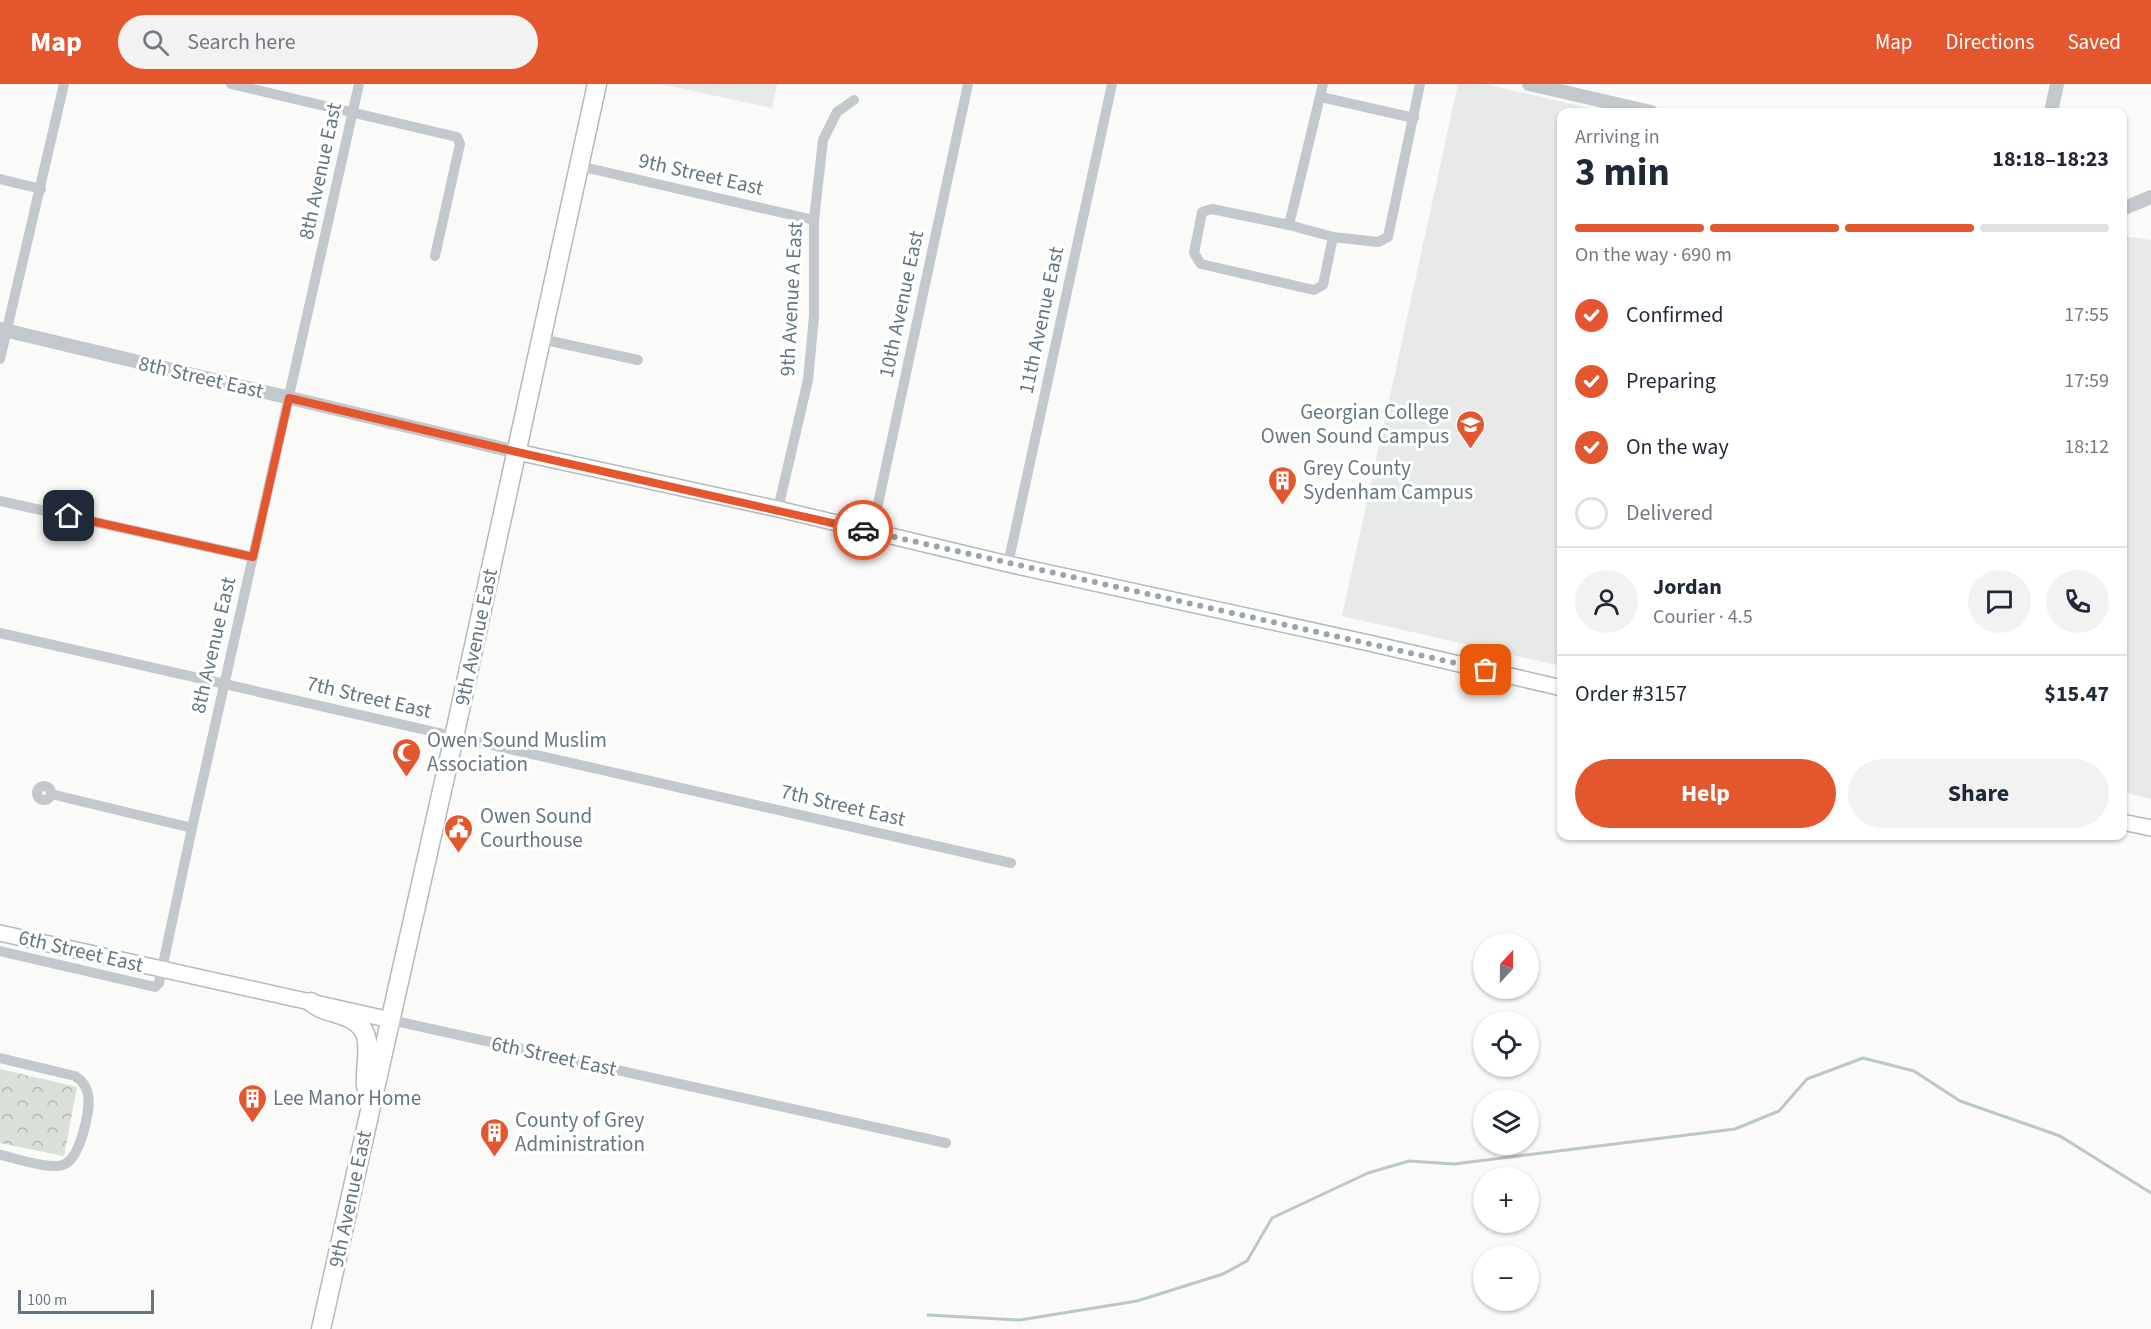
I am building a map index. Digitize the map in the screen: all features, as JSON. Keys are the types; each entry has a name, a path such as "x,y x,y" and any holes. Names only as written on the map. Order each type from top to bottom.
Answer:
{"highway":[{"name":"9th Avenue East","path":"321,1329 597,84"},
{"path":"311,1002 317,1008 350,1017 359,1024 364,1033 368,1045 366,1081 368,1118"}],"main road":[{"name":"8th Street East","path":"517,452 778,509 1008,564 1557,687"},
{"path":"2127,823 2151,828"},
{"name":"6th Street East","path":"0,933 391,1020"}],"street":[{"path":"0,359 3,330 41,189 64,84"},
{"path":"231,84 457,137 460,144 435,256"},
{"name":"8th Avenue East","path":"162,969 359,84"},
{"name":"10th Avenue East","path":"872,532 968,84"},
{"name":"11th Avenue East","path":"1008,564 1112,84"},
{"path":"1289,225 1323,84"},
{"path":"1333,237 1323,285 1314,290 1201,264 1194,253 1202,212 1212,209 1333,237 1378,242 1388,237 1420,84"},
{"path":"1529,84 1634,108"},
{"path":"2052,108 2058,84"},
{"path":"1320,98 1414,118"},
{"name":"9th Avenue A East","path":"778,509 808,380 814,316 814,220 823,140 837,112 854,100"},
{"name":"9th Street East","path":"579,166 814,220"},
{"path":"0,179 41,189"},
{"path":"2127,206 2151,197"},
{"name":"8th Street East","path":"3,330 517,452"},
{"path":"541,339 638,360"},
{"path":"0,501 253,557"},
{"name":"7th Street East","path":"0,633 1011,863"},
{"path":"51,794 192,828"},
{"name":"6th Street East","path":"0,951 155,987 159,983 162,969"},
{"name":"6th Street East","path":"391,1020 946,1143"},
{"path":"0,1058 75,1076 86,1088 88,1098 77,1152 66,1164 51,1166 0,1155"}],"shaded area":[{"path":"660,84 777,84 772,108"},
{"name":"Georgian College Owen Sound Campus","path":"1458,84 1485,84 1589,108 1557,108 1557,665 1342,616"},
{"path":"2127,237 2151,240 2151,799 2127,793"}],"green space":[{"path":"0,1069 77,1087 64,1156 0,1143"}],"waterway":[{"path":"928,1315 1020,1320 1137,1301 1223,1274 1247,1261 1272,1218 1368,1173 1409,1161 1454,1164 1735,1129 1779,1111 1807,1079 1863,1058 1914,1071 1960,1101 2060,1136 2151,1193"}],"way so far":[{"path":"863,530 1486,670"}],"place":[{"name":"Georgian College Owen Sound Campus","path":"1470,450"},
{"name":"Grey County Sydenham Campus","path":"1282,506"},
{"name":"Owen Sound Muslim Association","path":"406,778"},
{"name":"Owen Sound Courthouse","path":"459,854"},
{"name":"Lee Manor Home","path":"252,1124"},
{"name":"County of Grey Administration","path":"494,1158"}],"route":[{"path":"69,516 253,557 289,398 863,530"}]}
